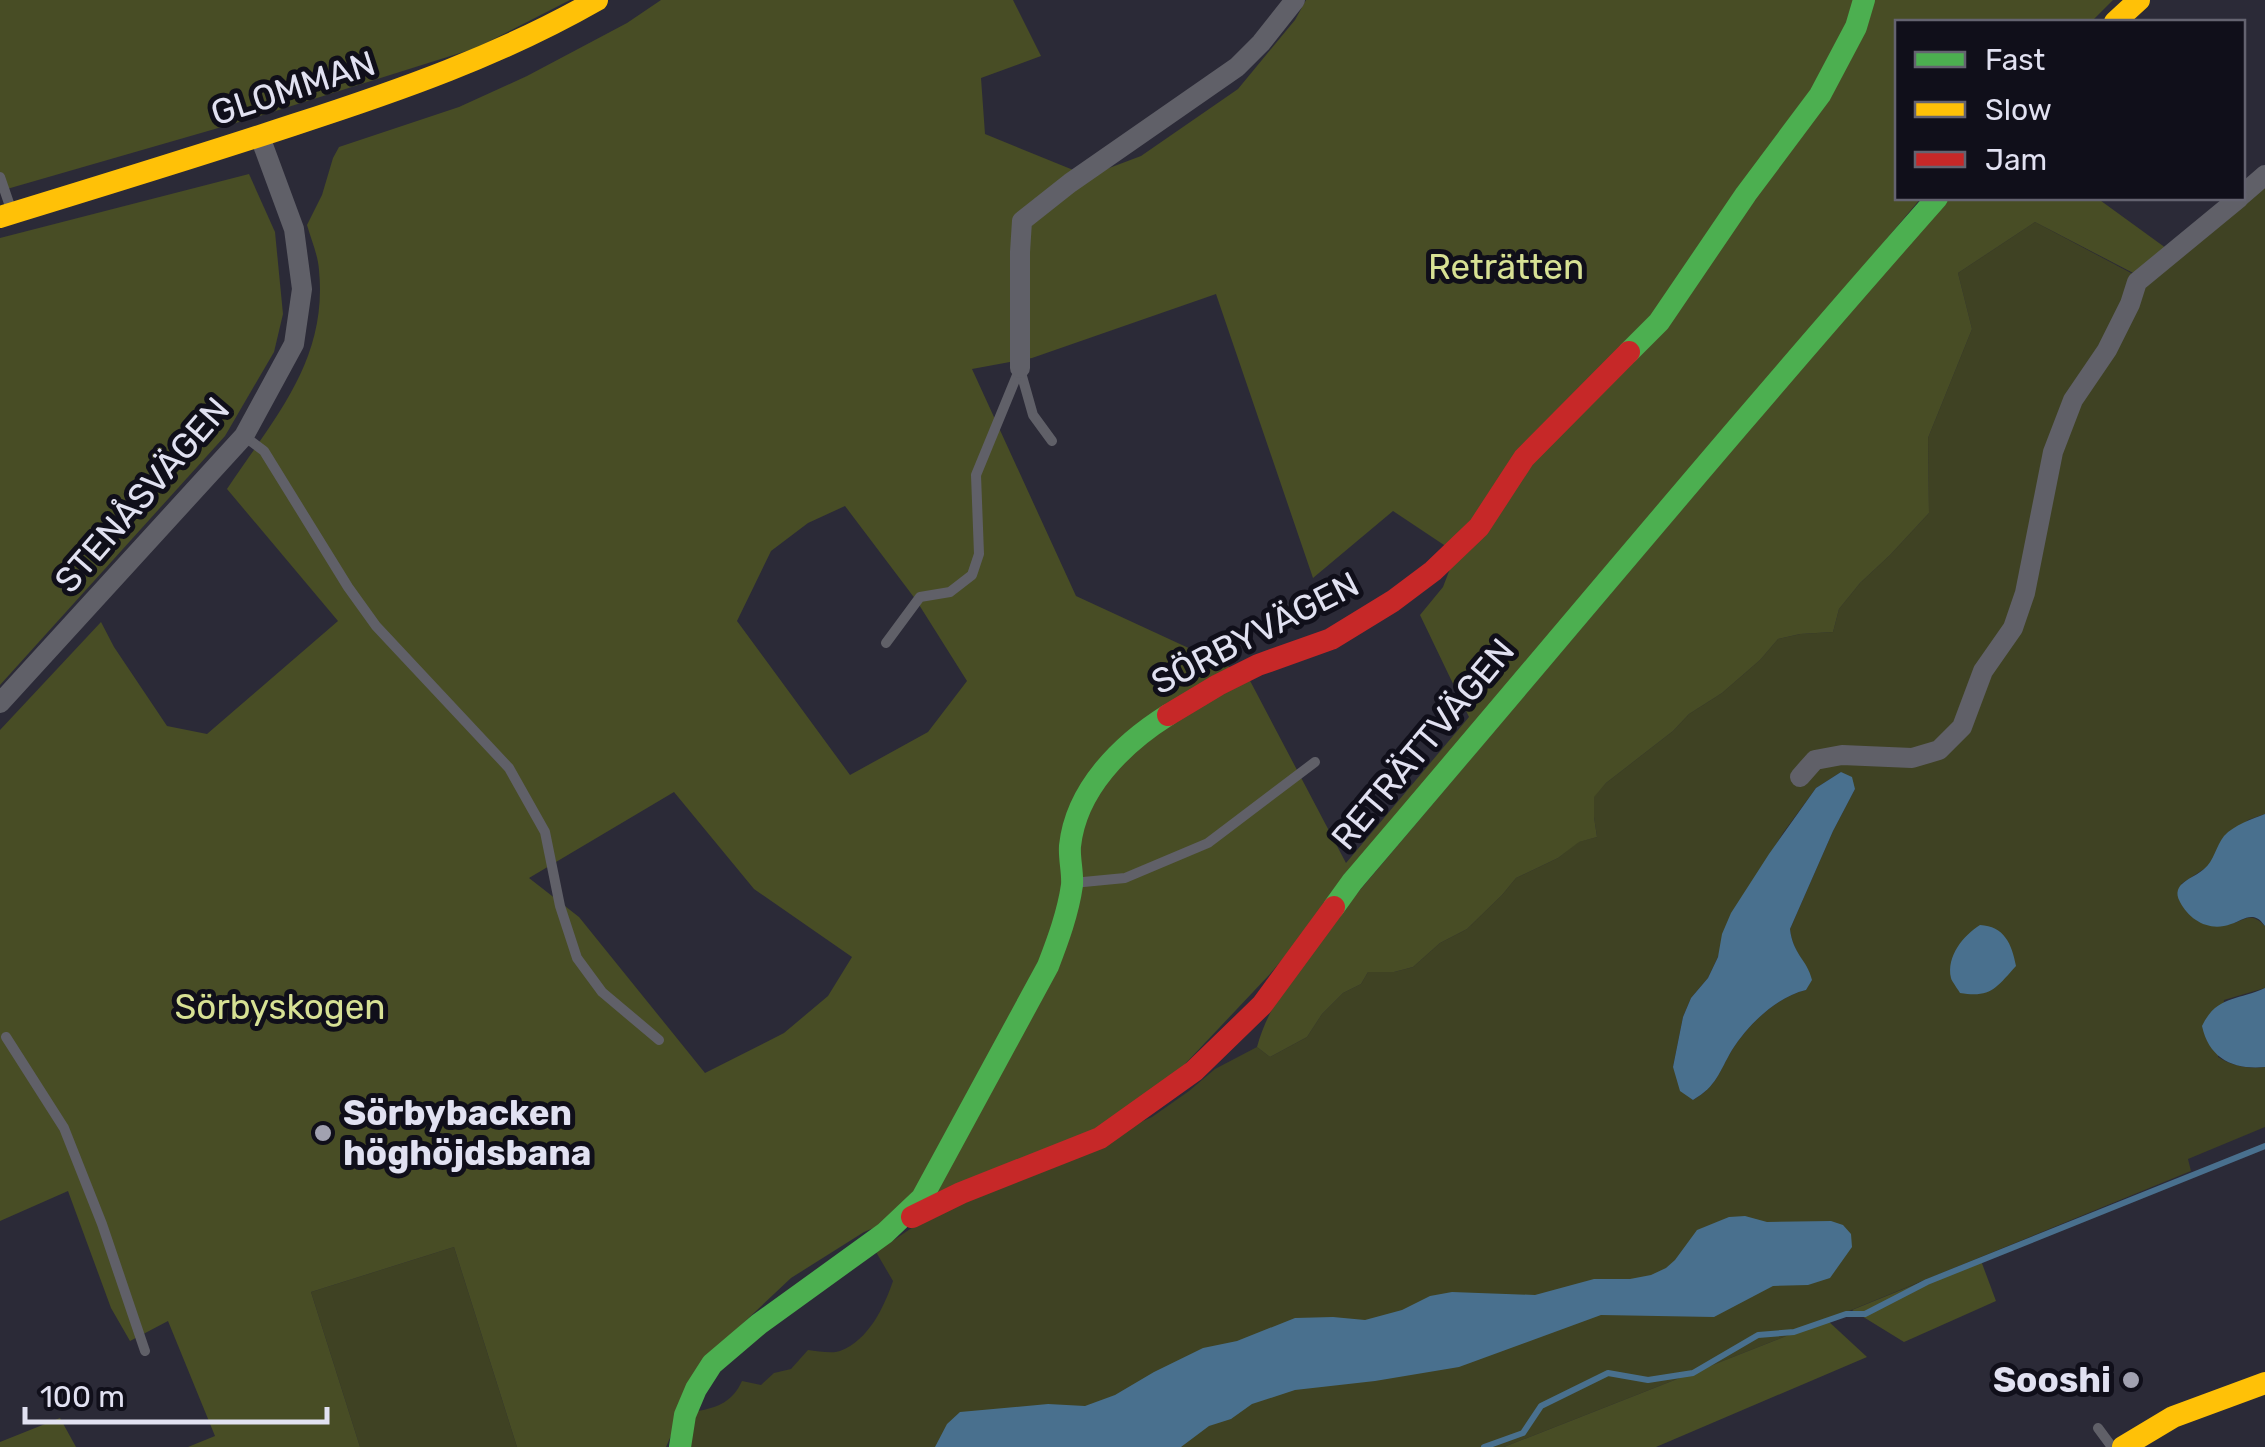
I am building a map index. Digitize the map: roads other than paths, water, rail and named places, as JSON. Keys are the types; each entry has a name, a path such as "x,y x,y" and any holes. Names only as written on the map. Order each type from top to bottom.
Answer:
{"street":[{"name":"GLOMMAN","path":"6,215 413,86 528,38 597,0"},
{"path":"1020,368 1022,220 1237,67 1262,43 1295,0"},
{"name":"SÖRBYVÄGEN","path":"680,1447 685,1416 712,1364 759,1324 885,1233 922,1198 1032,998 1060,936 1072,883 1070,846 1081,804 1109,764 1164,717 1218,685 1331,638 1394,601 1433,572 1479,527 1524,458 1659,322 1746,194 1820,95 1856,27 1864,0"},
{"path":"2116,20 2138,0"},
{"name":"STENÅSVÄGEN","path":"0,703 244,436 294,344 302,288 294,229 260,137"},
{"path":"2245,193 2265,176"},
{"name":"RETRÄTTVÄGEN","path":"885,1233 960,1193 1100,1138 1194,1071 1236,1032 1262,1006 1352,882 1934,200"},
{"path":"1800,777 1816,760 1842,756 1912,758 1939,750 1962,728 1983,670 2013,628 2025,593 2053,452 2072,400 2107,350 2137,282 2236,200"},
{"path":"2123,1447 2161,1423 2265,1383"}],"lane":[{"path":"0,176 6,215"},
{"path":"1020,368 1033,415 1052,441"},
{"path":"886,643 920,597 950,592 972,575 979,554 976,475 1020,368"},
{"path":"244,436 264,451 376,626 509,768 545,832 560,906 577,958 602,992 659,1040"},
{"path":"1072,883 1125,878 1208,843 1315,762"},
{"path":"6,1037 64,1128 102,1224 144,1351"},
{"path":"2098,1428 2112,1447"}],"water":[{"path":"1841,772 1852,777 1855,789 1790,929 1812,980 1806,990 1774,1005 1746,1031 1712,1084 1693,1100 1680,1091 1673,1067 1691,998 1708,978 1731,913 1769,854 1816,788"},
{"path":"2265,814 2265,926 2248,917 2223,926 2208,926 2189,915 2178,896 2180,886 2207,866 2228,832"},
{"path":"1980,925 2001,933 2016,966 1992,990 1960,993 1951,978 1951,962 1962,940"},
{"path":"2265,988 2265,1067 2224,1060 2210,1047 2202,1026 2221,1004"},
{"path":"1745,1216 1767,1222 1831,1221 1843,1225 1851,1234 1852,1247 1830,1278 1808,1285 1773,1286 1714,1317 1601,1315 1459,1367 1295,1390 1252,1404 1231,1419 1209,1426 1181,1447 935,1447 947,1424 960,1412 1048,1404 1085,1406 1115,1395 1203,1348 1237,1341 1295,1318 1365,1320 1452,1292 1535,1295 1594,1279 1651,1275 1675,1260 1697,1230 1729,1217"}],"waterway":[{"path":"1484,1447 1523,1433 1541,1406 1608,1373 1648,1380 1693,1373 1758,1335 1794,1332 1846,1314 1865,1314 1927,1282 2265,1146"}],"place":[{"name":"Sörbybacken höghöjdsbana","path":"323,1133"},
{"name":"Sooshi","path":"2131,1380"}],"park label":[{"name":"Reträtten","path":"1506,267"},
{"name":"Sörbyskogen","path":"280,1007"}]}
